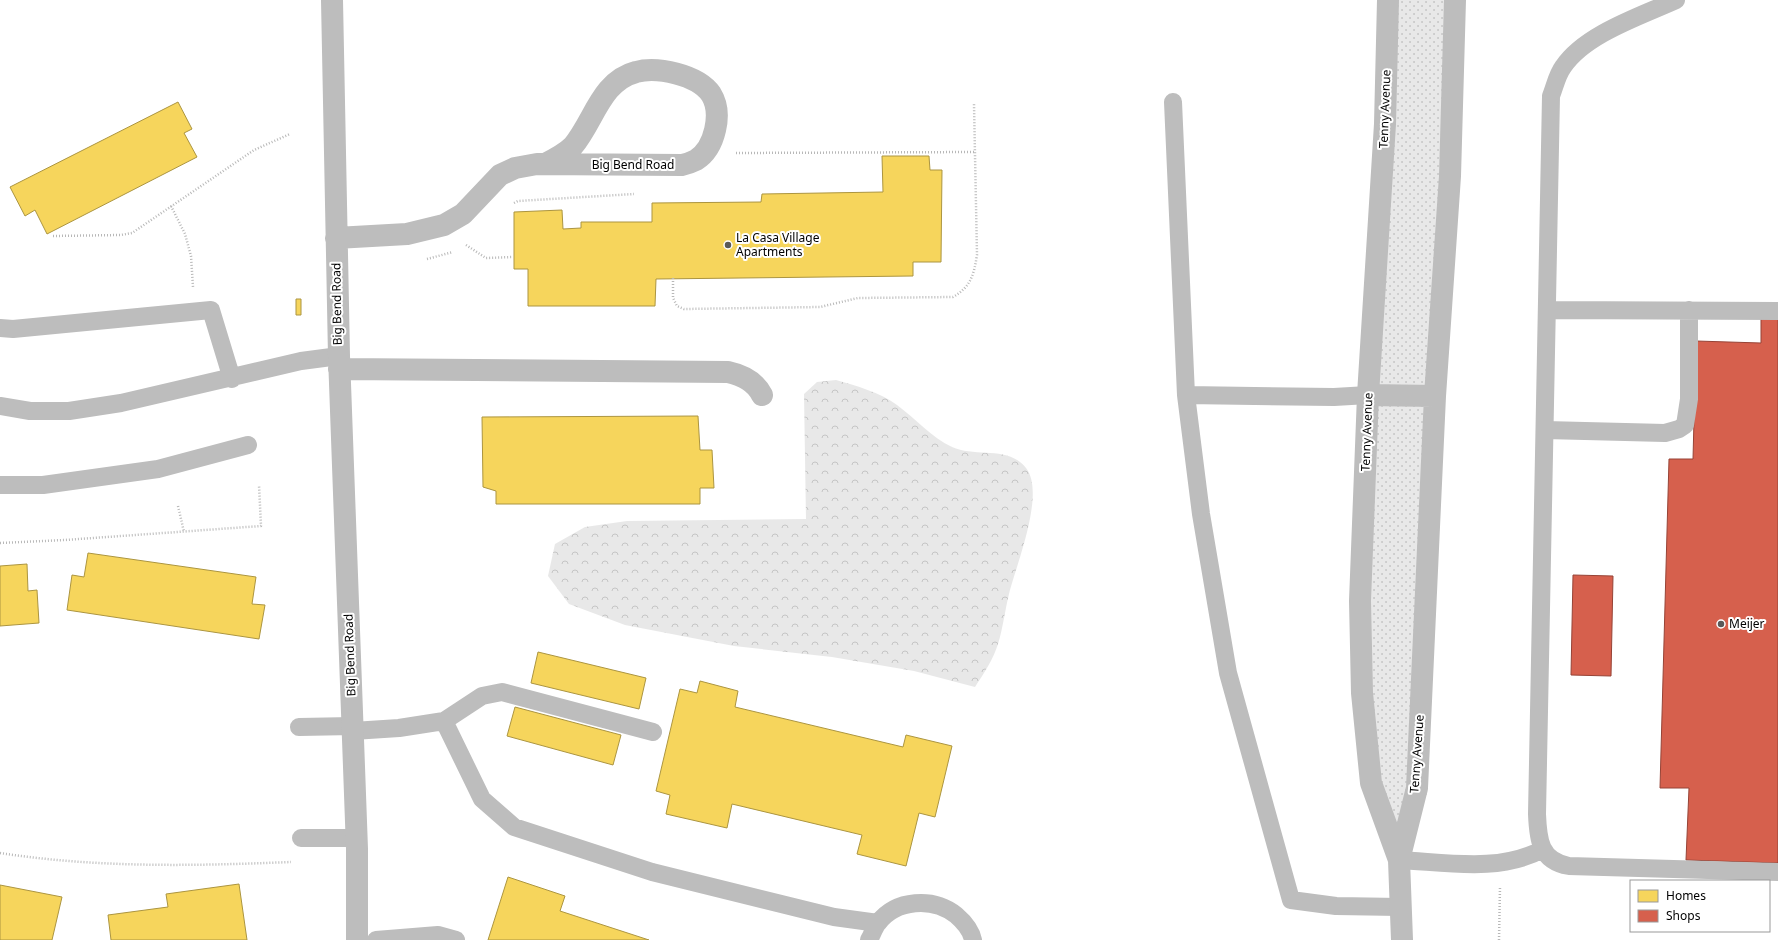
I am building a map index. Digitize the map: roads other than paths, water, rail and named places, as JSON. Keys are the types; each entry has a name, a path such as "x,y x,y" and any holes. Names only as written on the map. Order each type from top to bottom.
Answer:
{"street":[{"name":"Big Bend Road","path":"332,0 339,363 357,838 357,940"},
{"name":"Tenny Avenue","path":"1388,0 1385,124 1368,395 1360,601 1362,693 1372,783 1399,860"},
{"name":"Tenny Avenue","path":"1402,940 1399,860 1417,788 1435,396 1451,168 1455,0"},
{"name":"Big Bend Road","path":"336,238 408,234 444,225 463,214 500,175 515,168 545,164 682,165 696,160 704,152 713,137 717,107 710,94 700,84 688,77 671,72 651,69 636,72 624,76 613,85 603,97 581,135 572,147 561,156 545,164"},
{"path":"339,363 728,372 741,375 752,382 762,395"},
{"path":"1368,395 1435,396"}],"lane":[{"path":"1676,0 1604,33 1586,45 1572,56 1563,67 1551,96 1537,814 1538,837 1549,858 1558,864 1570,866 1778,872"},
{"path":"1173,102 1186,395 1201,514 1228,673 1291,900 1336,906 1400,907"},
{"path":"0,328 13,329 211,310 232,379"},
{"path":"1548,310 1778,311"},
{"path":"1545,430 1665,433 1679,429 1686,425 1688,399 1688,310"},
{"path":"0,406 30,411 69,411 121,403 232,379 301,361 339,363"},
{"path":"1186,395 1334,397 1368,395"},
{"path":"0,485 43,485 158,469 248,445"},
{"path":"299,727 353,729 394,728 444,721 482,696 502,692 654,732"},
{"path":"444,721 482,799 514,827 652,872 834,917 878,923"},
{"path":"301,838 357,838"},
{"path":"1399,860 1501,863 1523,858 1543,849"},
{"path":"869,940 878,923 893,910 910,903 929,903 948,909 963,921 973,940"},
{"path":"376,940 438,935 456,940"}],"place":[{"name":"La Casa Village Apartments","path":"728,245"},
{"name":"Meijer","path":"1721,624"}]}
